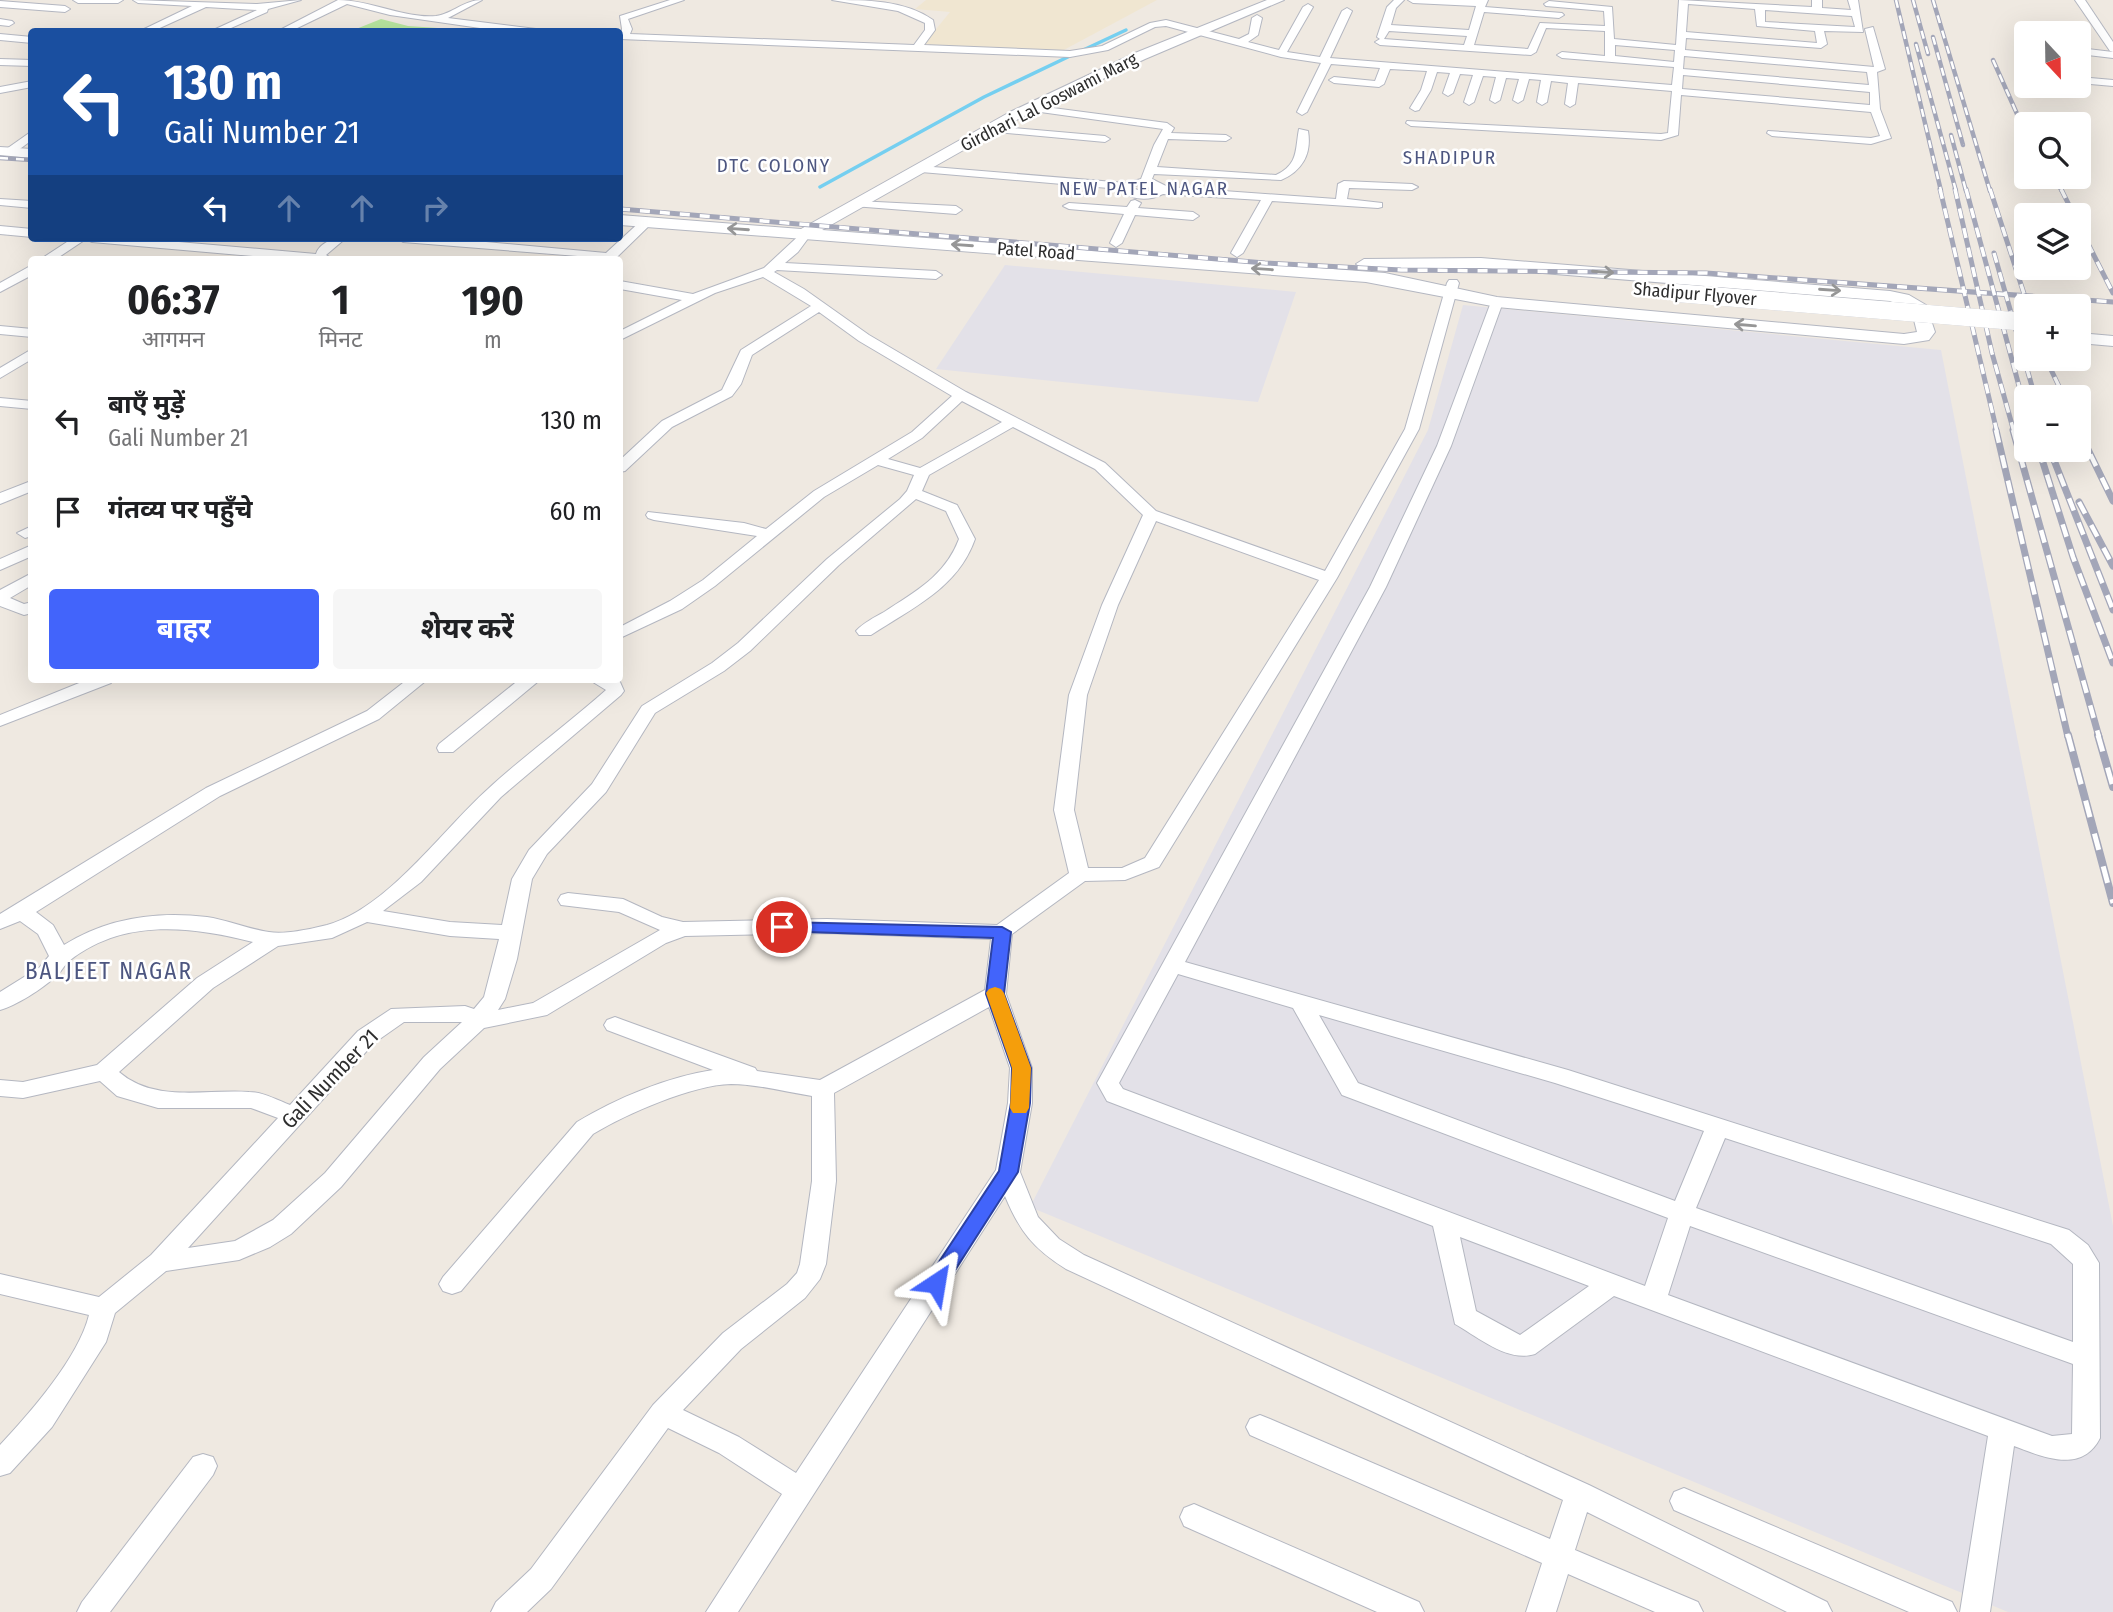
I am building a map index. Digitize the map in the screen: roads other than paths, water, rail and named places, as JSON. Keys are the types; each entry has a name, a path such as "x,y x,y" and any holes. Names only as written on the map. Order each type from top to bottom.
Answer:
{"main road":[{"name":"Girdhari Lal Goswami Marg","path":"827,220 1030,108 1258,0"},
{"name":"Girdhari Lal Goswami Marg","path":"802,228 972,126 1116,58 1278,0"},
{"path":"5,151 28,154"},
{"path":"0,166 28,169"},
{"name":"Patel Road","path":"739,212 802,228 827,220 1237,253 1366,271"},
{"name":"Patel Road","path":"623,220 802,228 1366,271"},
{"path":"1481,263 1856,291 1890,296 1914,304 1920,309 1926,332 1915,338 1903,339 1497,302 1452,289 1366,271 1481,263"},
{"name":"Shadipur Flyover","path":"1366,271 1678,298 2014,332"},
{"name":"Shadipur Flyover","path":"1452,289 1678,298 2014,322"},
{"path":"2091,328 2113,330"},
{"path":"2091,339 2113,341"}],"street":[{"path":"78,0 118,0"},
{"path":"138,0 275,6"},
{"path":"223,28 296,0"},
{"path":"363,6 373,0"},
{"path":"438,19 477,0"},
{"path":"657,0 676,1"},
{"path":"837,0 906,11 926,18 930,22 930,30 916,49"},
{"path":"1373,60 1392,7 1399,0"},
{"path":"1413,0 1434,16 1472,33"},
{"path":"1462,0 1545,24 1611,29"},
{"path":"1411,123 1666,137 1674,134 1684,0 1761,24 1819,37 1858,31 1853,0"},
{"path":"1776,0 1817,4 1856,18"},
{"path":"2080,0 2113,49"},
{"path":"288,28 344,1 390,12 520,28"},
{"path":"623,35 627,29 623,18 676,1"},
{"path":"1386,28 1482,5 1550,2 1611,5 1610,59"},
{"path":"0,4 65,9"},
{"path":"151,28 205,4"},
{"path":"390,12 408,4"},
{"path":"1679,64 1761,24 1817,4"},
{"path":"1482,5 1594,17"},
{"path":"1468,48 1482,5"},
{"path":"1281,54 1308,7"},
{"path":"0,10 50,14"},
{"path":"1324,60 1347,11"},
{"path":"1239,43 1252,35 1256,18"},
{"path":"1761,24 1856,18"},
{"path":"623,39 1054,54 1082,53 1105,48 1153,25 1166,23 1281,54 1324,60 1491,63 1500,61 1507,51"},
{"path":"1380,42 1533,51 1541,25 1545,24"},
{"path":"1772,133 1878,141 1886,138 1879,119 1873,79 1880,69 1870,29"},
{"path":"0,37 28,40"},
{"path":"1819,37 1822,64"},
{"path":"1611,42 1679,64 1879,119"},
{"path":"2091,52 2113,55"},
{"path":"1373,60 1410,71 1456,70 1602,82 1679,64 1795,53"},
{"path":"1562,55 1873,79"},
{"path":"1302,112 1327,65 1324,60"},
{"path":"0,62 28,63"},
{"path":"1679,64 1822,64 1873,79"},
{"path":"1679,64 1813,93"},
{"path":"1334,80 1379,84 1386,65"},
{"path":"1415,108 1426,90 1433,69"},
{"path":"1448,93 1456,70"},
{"path":"1469,102 1479,72"},
{"path":"1495,100 1502,74"},
{"path":"1518,100 1525,76"},
{"path":"1542,102 1547,77"},
{"path":"1570,104 1574,79"},
{"path":"2091,81 2113,83"},
{"path":"1598,93 1602,82"},
{"path":"0,90 28,85"},
{"path":"1030,108 1163,131 1226,138"},
{"path":"1759,109 1879,119"},
{"path":"1148,176 1163,131 1173,113"},
{"path":"1767,121 1879,119"},
{"path":"990,129 1105,139"},
{"path":"921,169 1126,186 1148,176 1277,178 1290,174 1305,150 1303,131"},
{"path":"5,151 28,137"},
{"path":"1148,176 1160,184 1162,190"},
{"path":"1341,202 1344,184 1412,187"},
{"path":"1126,186 1129,192 1139,195 1156,194 1162,190 1265,202 1378,205"},
{"path":"1116,243 1139,195"},
{"path":"0,202 28,203"},
{"path":"1265,202 1308,213"},
{"path":"1237,253 1265,202"},
{"path":"857,204 956,210"},
{"path":"1069,206 1193,216"},
{"path":"611,256 647,222"},
{"path":"769,269 802,228"},
{"path":"0,230 28,233"},
{"path":"52,256 75,242"},
{"path":"137,242 305,256"},
{"path":"180,256 202,242"},
{"path":"318,256 335,242"},
{"path":"444,242 588,256"},
{"path":"769,269 864,338 961,395 1100,466 1151,514 1329,578"},
{"path":"623,334 694,298 769,269 936,275"},
{"path":"2,287 28,271"},
{"path":"623,286 694,298"},
{"path":"2,287 28,288"},
{"path":"623,300 644,289"},
{"path":"721,1612 1008,1172 1020,1103 1021,1068 995,994 1002,932 1080,875 1125,874 1152,862 1329,578 1412,429 1452,289"},
{"path":"1174,966 1560,1076 2060,1237 2070,1243 2086,1263 2086,1438 2077,1447 2052,1448 1653,1300 1115,1095 1108,1083 1378,587 1444,446 1497,302"},
{"path":"623,465 667,424 727,393 734,384 746,353 819,306"},
{"path":"0,330 28,333"},
{"path":"0,374 28,356"},
{"path":"623,631 690,596 819,494 917,435 961,395"},
{"path":"0,402 28,405"},
{"path":"160,1262 239,1250 282,1227 333,1180 432,1063 477,1021 494,999 522,879 539,850 600,788 648,710 744,648 833,562 914,493 922,473 1012,422"},
{"path":"876,460 922,473"},
{"path":"0,483 26,486"},
{"path":"0,499 26,486"},
{"path":"865,631 923,593 950,570 958,561 967,539 952,508 914,493"},
{"path":"1080,875 1064,810 1078,695 1110,605 1151,514"},
{"path":"654,515 744,527 768,534"},
{"path":"0,565 28,552"},
{"path":"0,599 28,581"},
{"path":"0,599 24,610 28,608"},
{"path":"0,721 96,683"},
{"path":"0,922 22,912 213,792 373,715 414,683"},
{"path":"446,748 526,683"},
{"path":"0,1002 48,972 60,957 95,935 126,925 181,922 209,924 272,940 332,931 365,915 414,877 494,793 615,691 614,686 607,683"},
{"path":"568,900 622,906 655,922 683,929"},
{"path":"22,912 46,930 60,957"},
{"path":"365,915 450,929 511,933"},
{"name":"Gali Number 21","path":"103,1308 160,1262 366,1037 399,1014 465,1014 477,1021 539,1010 659,938 683,929 827,926 1002,932"},
{"path":"0,1088 23,1090 104,1072 205,983 272,940"},
{"path":"452,1284 585,1128 594,1122 684,1085 709,1079 731,1076 823,1089 995,994"},
{"path":"1301,1002 1350,1088 1682,1213 2088,1358"},
{"path":"615,1025 693,1051 764,1080"},
{"path":"104,1072 125,1090 158,1100 252,1100 293,1115"},
{"path":"506,1612 541,1578 663,1413 732,1341 796,1291 807,1279 813,1264 824,1181 823,1089"},
{"path":"1653,1300 1682,1213 1718,1128"},
{"path":"1008,1172 1028,1222 1050,1246 1075,1262 1579,1494 1817,1612"},
{"path":"1444,1220 1464,1317 1517,1346 1536,1340 1611,1284"},
{"path":"0,1284 103,1308 97,1334 42,1419 0,1464"},
{"path":"663,1413 729,1445 800,1491"},
{"path":"1260,1427 1688,1612"},
{"path":"1975,1612 2003,1430"},
{"path":"92,1612 203,1466"},
{"path":"1541,1612 1579,1494"},
{"path":"1684,1501 1942,1612"},
{"path":"1194,1517 1409,1612"}],"waterway":[{"path":"1079,52 1126,30"},
{"path":"820,187 984,97 1072,55"}],"railway":[{"path":"1896,0 1941,191"},
{"path":"1913,0 1928,54"},
{"path":"1933,0 1990,191"},
{"path":"1933,37 1963,145"},
{"path":"1916,44 1956,191"},
{"path":"1993,60 2016,112"},
{"path":"1951,135 1966,191"},
{"path":"0,158 28,160"},
{"path":"1940,189 1964,291"},
{"path":"1955,189 1978,292"},
{"path":"1966,189 1994,294"},
{"path":"1990,189 2024,294"},
{"path":"2061,189 2068,203"},
{"path":"623,209 1265,263 1401,270 1706,273 1964,291"},
{"path":"2091,250 2113,293"},
{"path":"1994,253 2006,294"},
{"path":"1964,291 1978,292"},
{"path":"1964,291 1997,432"},
{"path":"1978,292 1994,294"},
{"path":"1978,292 2014,432"},
{"path":"1994,294 2006,294"},
{"path":"1994,294 2019,385"},
{"path":"2006,294 2014,295"},
{"path":"2006,294 2032,385"},
{"path":"2091,300 2113,302"},
{"path":"2052,371 2058,385"},
{"path":"1996,430 2068,737"},
{"path":"2013,430 2099,737"},
{"path":"2091,456 2113,501"},
{"path":"2043,462 2073,557 2113,663"},
{"path":"2055,462 2113,610"},
{"path":"2079,502 2113,566"},
{"path":"2068,735 2113,903"},
{"path":"2098,735 2113,787"}],"district":[{"name":"SHADIPUR","path":"1450,157"},
{"name":"DTC COLONY","path":"774,165"},
{"name":"NEW PATEL NAGAR","path":"1144,188"},
{"name":"BALJEET NAGAR","path":"109,971"}]}
